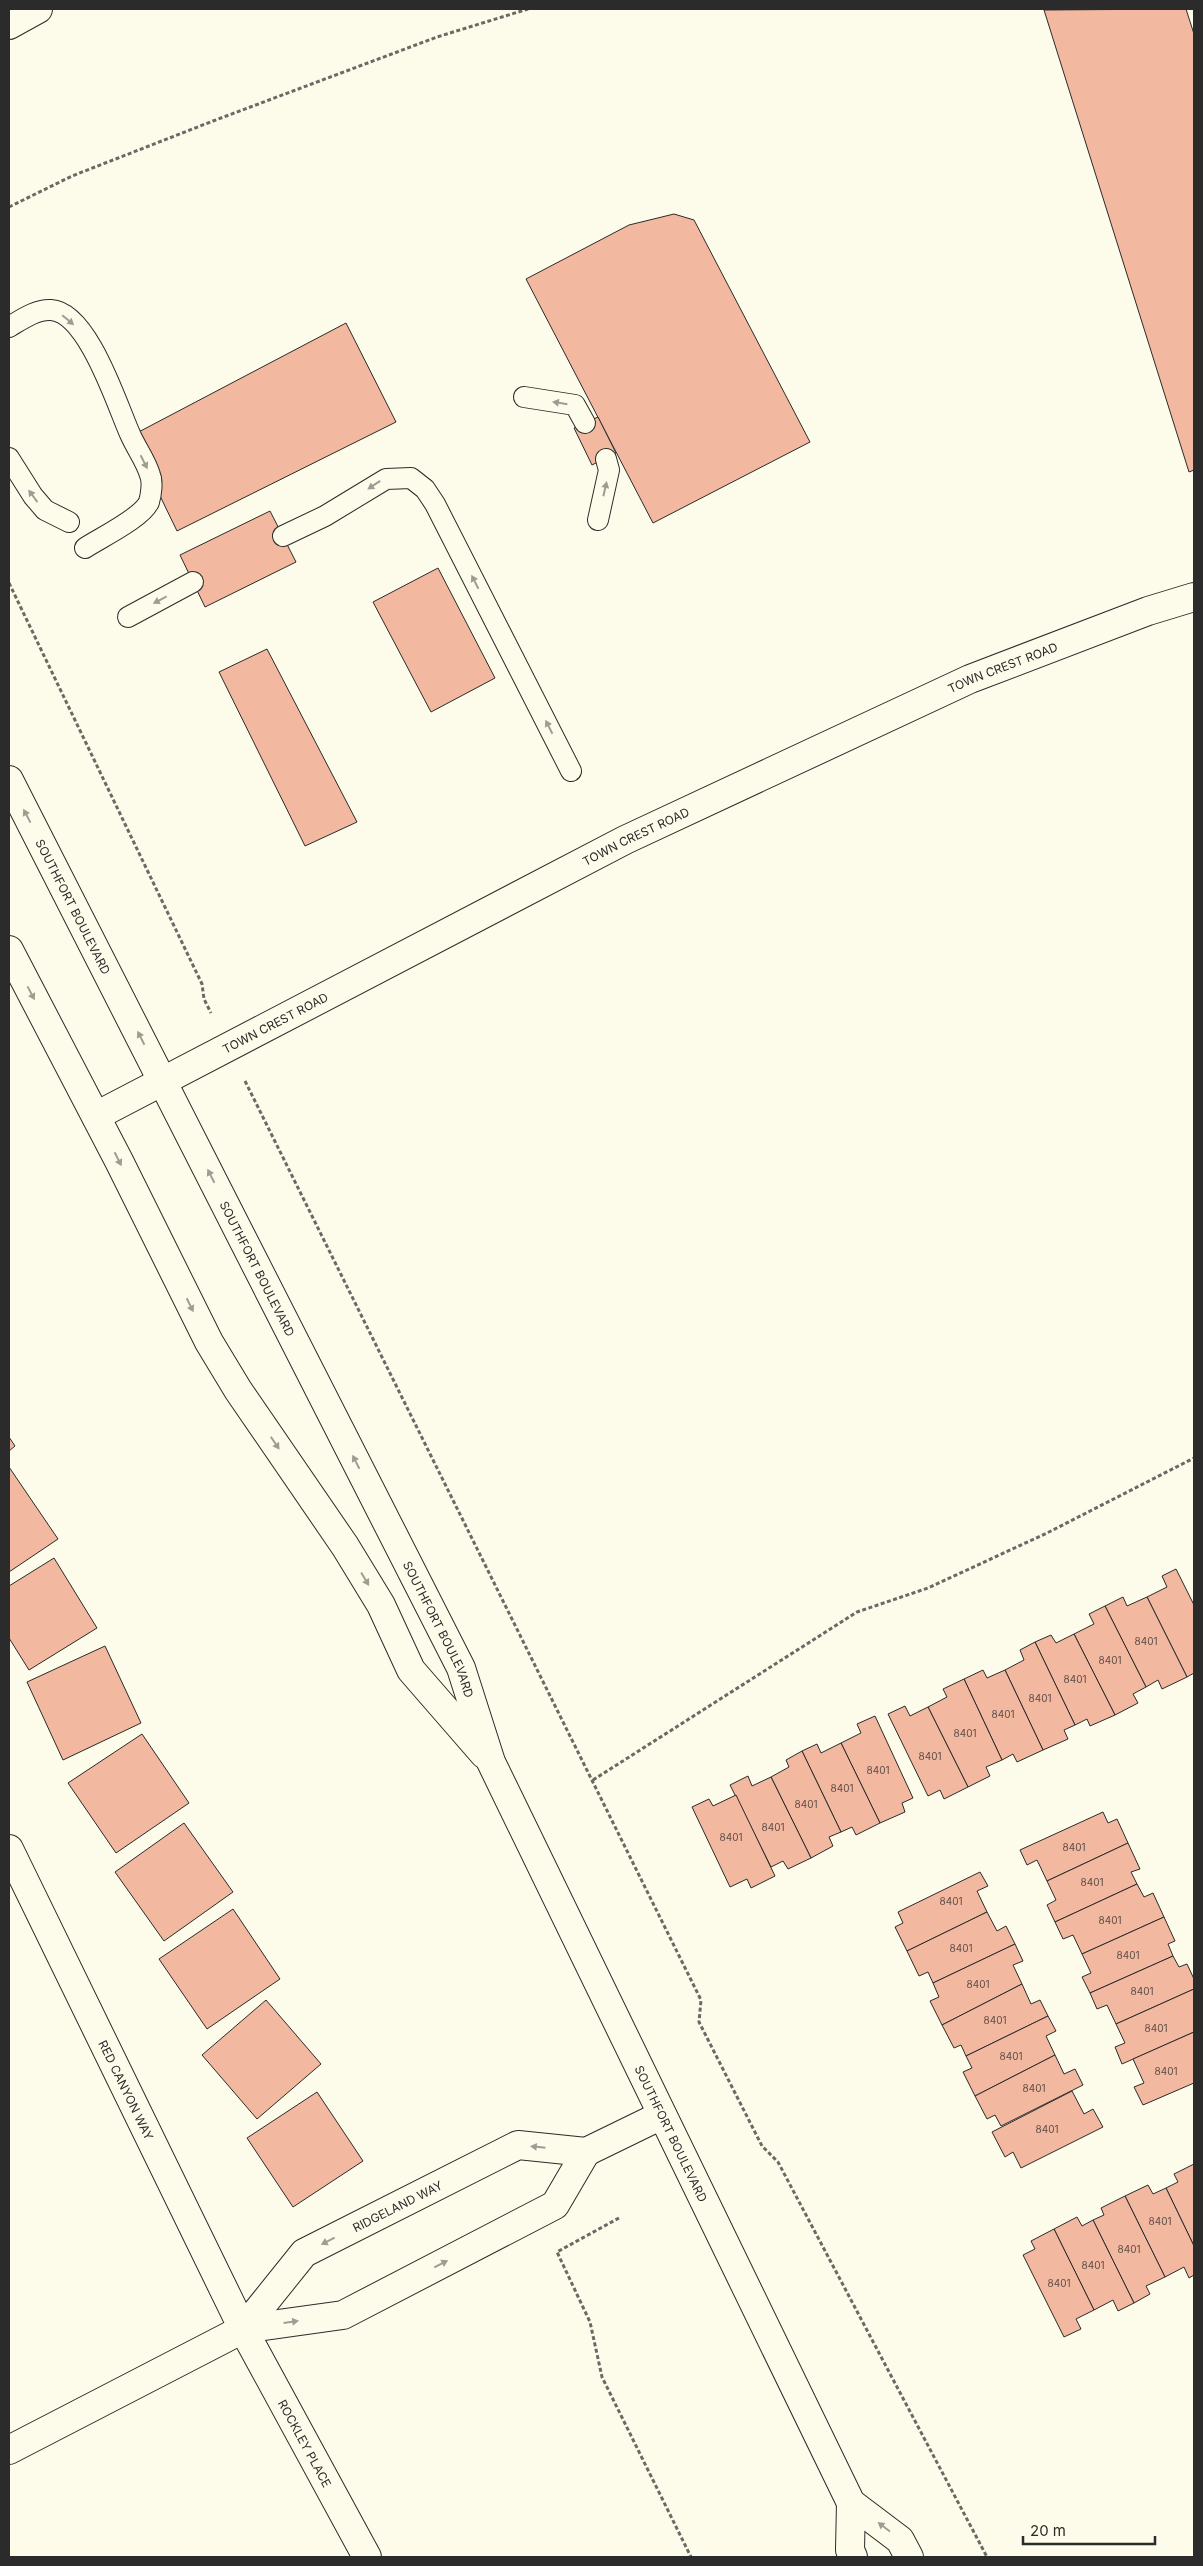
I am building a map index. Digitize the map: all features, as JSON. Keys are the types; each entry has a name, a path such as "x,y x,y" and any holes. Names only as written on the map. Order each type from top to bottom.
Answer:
{"street":[{"path":"9,11 14,9"},
{"path":"9,25 38,9"},
{"name":"TOWN CREST ROAD","path":"96,1116 625,840 970,679 1148,610 1194,597"},
{"name":"SOUTHFORT BOULEVARD","path":"9,780 461,1668 491,1762 851,2503 900,2540 909,2557"},
{"name":"SOUTHFORT BOULEVARD","path":"9,950 96,1116 209,1342 360,1571 381,1606 411,1670 491,1762"},
{"name":"RED CANYON WAY","path":"9,1849 243,2329"},
{"path":"586,2152 662,2115"},
{"name":"RIDGELAND WAY","path":"9,2450 243,2329 342,2315 555,2205 586,2152 518,2145 304,2253 243,2329"},
{"name":"ROCKLEY PLACE","path":"243,2329 367,2557"},
{"name":"SOUTHFORT BOULEVARD","path":"851,2503 850,2550 853,2557"}],"lane":[{"path":"9,327 33,314 52,310 64,315 80,330 89,340 97,356 131,436 151,476 151,494 144,510 85,548"},
{"path":"524,397 575,405 585,423"},
{"path":"9,458 32,496 45,510 69,522"},
{"path":"598,520 609,470 606,459"},
{"path":"283,536 325,516 382,480 399,477 410,478 417,482 435,504 571,770"},
{"path":"128,617 193,582"}],"path":[{"path":"9,208 72,176 213,121 437,37 528,9"},
{"path":"9,583 202,984 204,999"},
{"path":"250,1089 702,2000 699,2022 762,2146 778,2162 987,2557"},
{"path":"592,1780 857,1612 928,1588 1047,1533 1194,1458"},
{"path":"619,2218 557,2252 590,2322 602,2377 691,2557"}],"building":[{"path":"1186,9 1194,34 1194,470 1189,472 1044,10"},
{"path":"674,214 694,220 810,442 653,523 526,279 629,225"},
{"path":"346,323 396,422 177,531 131,436"},
{"path":"598,417 616,453 592,465 574,428"},
{"path":"270,511 296,562 205,607 180,555"},
{"path":"438,568 495,678 431,712 373,602"},
{"path":"267,649 357,822 305,846 219,672"},
{"path":"9,1437 15,1446 9,1451"},
{"path":"9,1467 58,1539 9,1572"},
{"path":"54,1558 97,1628 29,1670 9,1638 9,1586"},
{"path":"1176,1569 1194,1605 1194,1673 1187,1677 1147,1597 1167,1587 1162,1576"},
{"path":"1123,1597 1127,1606 1147,1597 1187,1677 1162,1689 1158,1680 1146,1687 1105,1606"},
{"path":"1105,1606 1146,1687 1133,1694 1138,1703 1115,1715 1074,1634 1094,1624 1089,1614"},
{"path":"1074,1634 1115,1715 1090,1726 1087,1719 1075,1725 1035,1642 1051,1635 1056,1643"},
{"path":"1035,1642 1075,1725 1064,1730 1068,1739 1043,1750 1005,1670 1024,1660 1020,1650"},
{"path":"105,1646 141,1723 63,1760 27,1682"},
{"path":"983,1670 987,1678 1005,1670 1043,1750 1017,1762 1013,1754 1002,1760 964,1679"},
{"path":"964,1679 1002,1760 986,1767 990,1776 968,1787 928,1707 947,1697 943,1689"},
{"path":"905,1706 910,1716 928,1707 968,1787 944,1799 940,1790 928,1796 888,1714"},
{"path":"875,1716 913,1798 902,1803 905,1812 880,1823 841,1743 861,1733 857,1724"},
{"path":"142,1734 189,1803 116,1853 68,1783"},
{"path":"841,1743 880,1823 856,1835 852,1827 841,1832 802,1751 817,1744 821,1753"},
{"path":"802,1751 841,1832 829,1837 833,1846 811,1858 771,1777 789,1767 786,1760"},
{"path":"748,1776 752,1786 771,1777 811,1858 788,1869 783,1861 771,1867 730,1785"},
{"path":"736,1795 775,1876 751,1888 747,1879 730,1887 692,1807 709,1799 713,1806"},
{"path":"1103,1812 1108,1823 1117,1819 1128,1843 1047,1881 1037,1860 1027,1865 1020,1850"},
{"path":"184,1823 233,1892 164,1941 115,1872"},
{"path":"1128,1843 1140,1869 1131,1872 1137,1884 1055,1922 1047,1905 1056,1900 1047,1881"},
{"path":"980,1872 988,1886 977,1891 987,1912 907,1951 895,1927 903,1923 898,1912"},
{"path":"1137,1884 1144,1897 1153,1893 1164,1917 1082,1954 1073,1935 1063,1939 1055,1922"},
{"path":"233,1909 280,1979 207,2029 159,1959"},
{"path":"987,1912 997,1931 1006,1926 1015,1944 933,1983 928,1972 919,1976 907,1951"},
{"path":"1164,1917 1175,1941 1168,1944 1173,1956 1090,1993 1082,1977 1091,1973 1082,1954"},
{"path":"1015,1944 1023,1961 1013,1965 1022,1984 942,2025 930,2001 939,1997 933,1983"},
{"path":"1173,1956 1179,1967 1187,1964 1194,1979 1194,1989 1116,2024 1107,2005 1097,2009 1090,1993"},
{"path":"1022,1984 1031,2004 1040,2000 1048,2016 966,2056 961,2045 954,2048 942,2025"},
{"path":"1194,1989 1194,2032 1122,2064 1115,2047 1125,2043 1116,2024"},
{"path":"266,2000 321,2064 257,2119 202,2055"},
{"path":"1048,2016 1056,2031 1046,2036 1055,2055 975,2096 963,2072 972,2068 966,2056"},
{"path":"1194,2032 1194,2083 1143,2105 1134,2087 1144,2083 1133,2059"},
{"path":"1055,2055 1064,2074 1075,2069 1083,2085 1001,2126 995,2115 987,2119 975,2096"},
{"path":"1072,2091 1084,2114 1093,2109 1103,2127 1021,2168 1013,2152 1005,2157 992,2132"},
{"path":"317,2092 363,2161 293,2207 247,2138"},
{"path":"1194,2164 1194,2246 1166,2188 1178,2182 1174,2174"},
{"path":"1148,2185 1153,2194 1166,2188 1194,2246 1194,2275 1189,2278 1184,2267 1165,2277 1125,2196"},
{"path":"1125,2196 1165,2277 1146,2286 1150,2294 1134,2303 1093,2220 1104,2215 1101,2208"},
{"path":"1077,2217 1082,2226 1093,2220 1134,2303 1118,2311 1113,2300 1094,2310 1054,2229"},
{"path":"1054,2229 1094,2310 1076,2319 1081,2329 1064,2337 1023,2255 1035,2249 1031,2241"}]}
